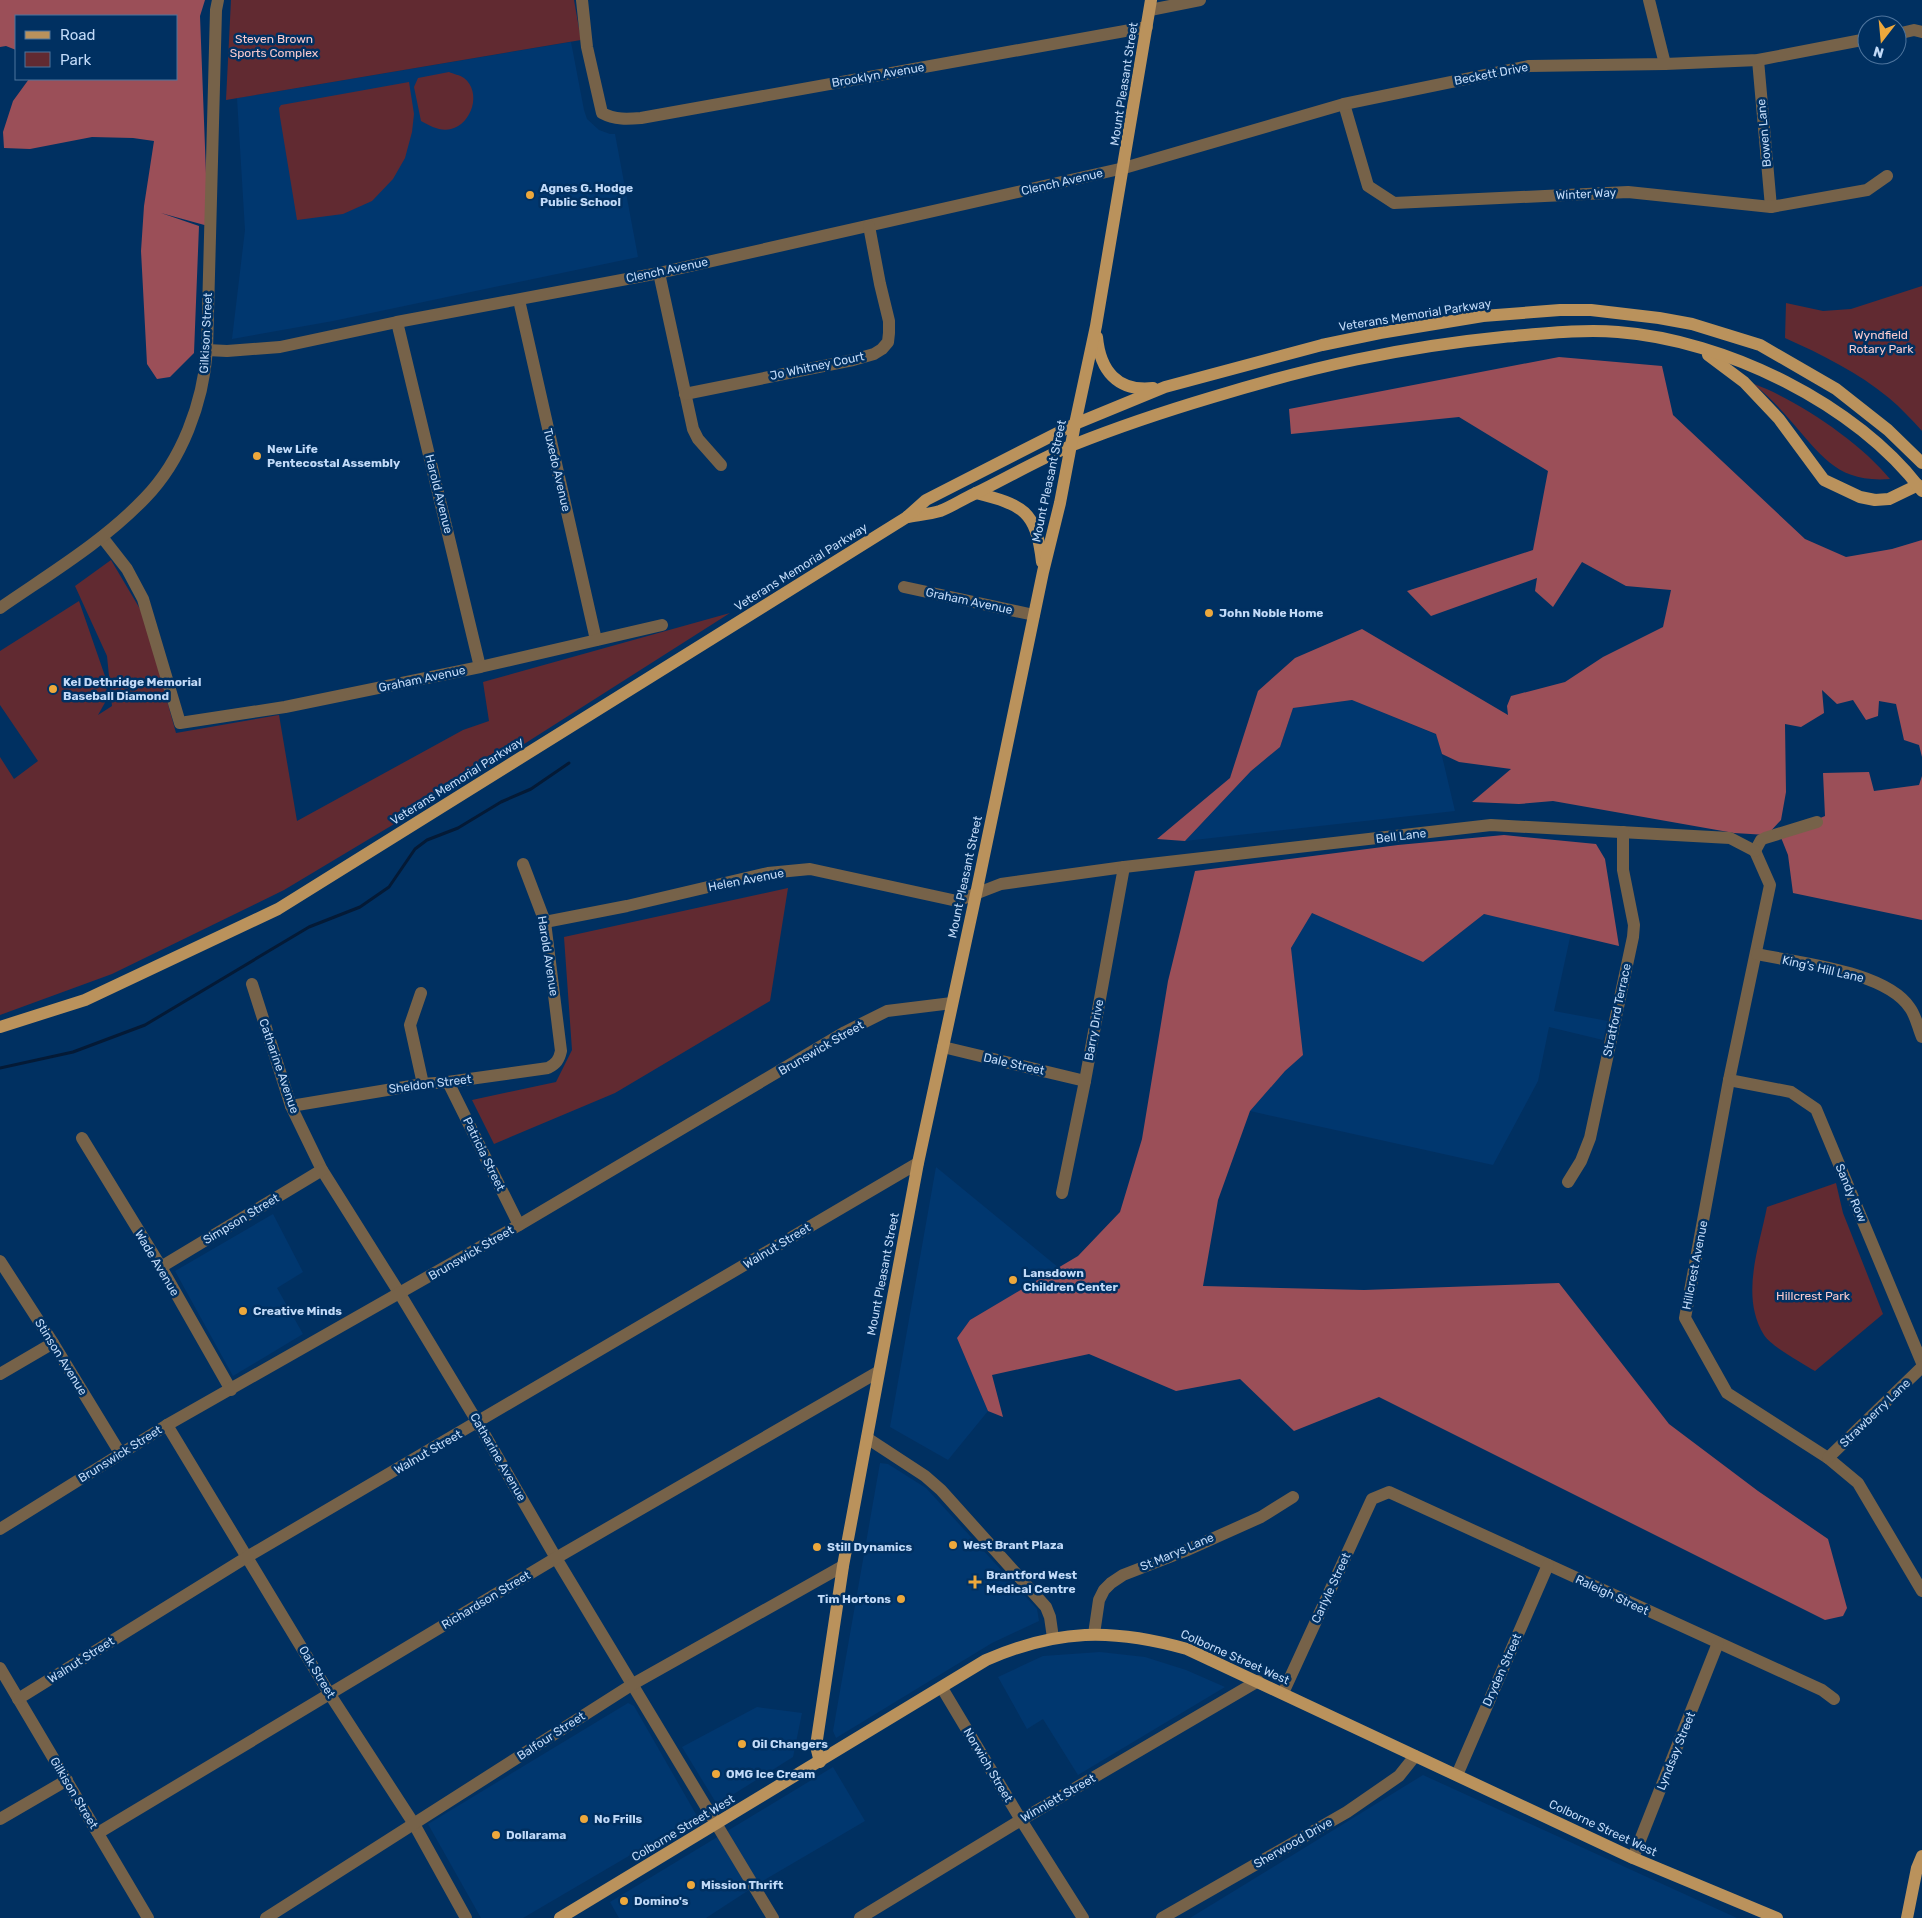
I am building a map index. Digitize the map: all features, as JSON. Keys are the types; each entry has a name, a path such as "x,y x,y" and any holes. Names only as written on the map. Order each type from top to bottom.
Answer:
{"main road":[{"name":"Mount Pleasant Street","path":"820,1762 816,1746 843,1566 878,1372 942,1046 976,894 1043,572 1060,503 1096,326 1150,5"},
{"name":"Veterans Memorial Parkway","path":"0,1027 85,1000 278,909 907,516 926,500 1075,424 1165,387 1322,345 1380,333 1483,316 1560,310 1591,310 1631,314 1692,324 1760,346 1836,389 1888,430 1922,463"},
{"path":"1096,326 1098,350 1111,375 1120,383 1142,390 1165,387"},
{"name":"Veterans Memorial Parkway","path":"907,516 940,511 1071,446 1167,411 1260,382 1331,364 1450,342 1589,330 1643,334 1700,349 1757,368 1802,390 1837,412 1867,435 1921,487"},
{"path":"1700,349 1744,382 1779,419 1824,480 1860,497 1875,500 1889,499 1921,487"},
{"path":"976,493 1009,501 1022,510 1032,522 1040,539 1043,572"},
{"name":"Colborne Street West","path":"560,1918 986,1660 1030,1643 1053,1638 1094,1634 1158,1641 1187,1649 1633,1858 1778,1918"},
{"path":"1907,1918 1917,1868 1922,1856"}],"street":[{"name":"Gilkison Street","path":"0,608 102,537 147,496 165,473 178,450 196,408 207,350 216,10 218,0"},
{"name":"Brooklyn Avenue","path":"582,0 587,47 602,114 622,119 642,118 1146,27"},
{"path":"1150,5 1200,0"},
{"path":"1649,0 1665,64"},
{"path":"1907,32 1914,30 1922,32"},
{"name":"Beckett Drive","path":"1124,168 1344,104 1529,66 1665,64 1758,60 1857,41"},
{"name":"Bowen Lane","path":"1758,60 1770,207"},
{"name":"Winter Way","path":"1344,104 1368,186 1394,203 1628,192 1770,207 1867,190 1887,176"},
{"name":"Clench Avenue","path":"207,350 227,351 280,347 397,322 659,273 1124,168"},
{"name":"Jo Whitney Court","path":"685,394 853,360 874,354 882,349 888,342 889,320 869,226"},
{"path":"659,273 693,428 698,439 721,465"},
{"name":"Tuxedo Avenue","path":"519,300 596,640"},
{"name":"Harold Avenue","path":"397,322 480,667"},
{"name":"Graham Avenue","path":"102,537 126,569 143,599 180,723 285,707 480,667 662,625"},
{"name":"Graham Avenue","path":"904,587 1034,615"},
{"path":"1755,851 1761,840 1765,838 1817,822"},
{"name":"Bell Lane","path":"976,894 1001,884 1124,867 1491,825 1730,838 1755,851"},
{"name":"Stratford Terrace","path":"1568,1182 1590,1138 1633,937 1634,925 1624,870 1623,832"},
{"name":"Hillcrest Avenue","path":"1755,851 1770,885 1729,1080 1685,1318 1727,1393 1828,1458 1858,1483 1922,1591"},
{"name":"Harold Avenue","path":"523,864 545,922 561,1051"},
{"name":"Barry Drive","path":"1062,1193 1085,1081 1124,867"},
{"name":"Helen Avenue","path":"545,922 627,906 768,873 810,869 957,901 976,894"},
{"name":"King's Hill Lane","path":"1757,954 1862,976 1894,993 1910,1008 1922,1037"},
{"name":"Catharine Avenue","path":"252,984 291,1106 322,1170 478,1423 556,1558 773,1918"},
{"path":"421,993 410,1025 422,1084"},
{"name":"Brunswick Street","path":"0,1529 167,1425 400,1294 845,1032 888,1012 952,1003"},
{"name":"Dale Street","path":"942,1046 1085,1081"},
{"name":"Sheldon Street","path":"291,1106 422,1084 548,1068 559,1060 561,1051"},
{"name":"Sandy Row","path":"1729,1080 1791,1092 1816,1109 1922,1363"},
{"name":"Patricia Street","path":"448,1082 519,1225"},
{"name":"Wade Avenue","path":"82,1138 161,1267 231,1390"},
{"name":"Walnut Street","path":"18,1698 247,1557 918,1163"},
{"name":"Simpson Street","path":"161,1267 322,1170"},
{"name":"Stinson Avenue","path":"0,1262 53,1343 120,1453"},
{"path":"0,1374 53,1343"},
{"name":"Strawberry Lane","path":"1828,1458 1922,1367"},
{"name":"Richardson Street","path":"98,1833 556,1558 878,1372"},
{"name":"Oak Street","path":"167,1425 329,1693 414,1824 466,1918"},
{"path":"867,1438 925,1476 960,1509 1046,1607 1050,1617 1053,1638"},
{"name":"Raleigh Street","path":"1389,1492 1822,1690 1834,1699"},
{"name":"Carlyle Street","path":"1283,1693 1372,1499 1389,1492"},
{"name":"St Marys Lane","path":"1094,1634 1099,1600 1104,1590 1111,1583 1123,1575 1185,1551 1261,1517 1293,1497"},
{"name":"Dryden Street","path":"1456,1774 1548,1565"},
{"name":"Balfour Street","path":"266,1918 633,1684 843,1566"},
{"name":"Lyndsay Street","path":"1633,1858 1718,1644"},
{"name":"Gilkison Street","path":"0,1668 148,1918"},
{"name":"Winniett Street","path":"860,1918 1021,1820 1258,1682"},
{"name":"Norwich Street","path":"942,1688 1021,1820 1084,1918"},
{"name":"Sherwood Drive","path":"1162,1918 1347,1812 1399,1776 1415,1756"},
{"path":"0,1819 67,1780"}],"shaded area":[{"path":"0,0 205,0 200,16 208,226 161,213 199,226 194,353 170,377 157,379 147,364 141,251 144,206 154,141 133,138 92,137 30,149 4,148 3,132 13,101 28,80 178,80 178,15 15,15 15,50 6,46 0,47"},
{"path":"571,42 587,119 599,130 615,134 638,257 333,321 232,339 245,230 237,98"},
{"path":"1559,357 1662,366 1673,415 1805,539 1846,557 1892,549 1922,540 1922,757 1919,745 1904,740 1896,704 1879,701 1878,716 1866,720 1853,700 1837,704 1822,690 1824,713 1801,727 1785,724 1786,792 1781,820 1767,835 1734,833 1553,801 1519,804 1472,802 1511,769 1459,762 1442,754 1436,734 1352,700 1293,708 1280,747 1251,771 1185,841 1157,839 1230,778 1258,691 1295,658 1362,629 1508,715 1507,706 1511,696 1565,682 1603,657 1663,627 1671,590 1626,586 1582,562 1553,607 1535,591 1537,578 1431,616 1407,591 1533,550 1548,471 1459,417 1291,434 1289,409"},
{"path":"1353,700 1437,735 1455,811 1185,841 1251,771 1280,747 1293,708"},
{"path":"1869,772 1874,791 1919,785 1922,776 1922,920 1793,893 1788,855 1780,835 1825,816 1823,773"},
{"path":"1504,835 1596,844 1605,859 1619,946 1484,914 1423,962 1312,913 1291,948 1303,1055 1285,1071 1250,1111 1218,1200 1203,1286 1364,1290 1559,1283 1669,1424 1758,1491 1828,1539 1847,1608 1843,1616 1825,1620 1379,1397 1294,1431 1240,1379 1176,1391 1089,1354 992,1375 1003,1417 988,1411 957,1338 970,1320 1078,1256 1120,1212 1142,1139 1168,981 1195,871 1398,845"},
{"path":"1312,913 1423,962 1484,914 1571,933 1554,1011 1608,1021 1603,1040 1549,1027 1538,1081 1493,1165 1250,1111 1285,1071 1303,1055 1291,948"},
{"path":"936,1167 1059,1268 970,1320 957,1338 988,1411 948,1460 890,1427"},
{"name":"Creative Minds","path":"273,1214 303,1272 277,1288 303,1334 233,1376 175,1271"},
{"path":"880,1463 888,1464 926,1488 1037,1609 1039,1621 992,1643 836,1738 833,1731"},
{"path":"1100,1652 1145,1657 1186,1670 1225,1687 1078,1775 1043,1719 1027,1729 998,1677 1043,1656"},
{"path":"628,1703 634,1706 697,1816 523,1918 481,1918 428,1824"},
{"path":"757,1707 802,1713 793,1757 721,1802 715,1801 682,1747"},
{"path":"833,1767 865,1821 766,1879 706,1918 619,1918 610,1902"},
{"path":"1423,1775 1737,1918 1190,1918"}],"green space":[{"name":"Steven Brown Sports Complex","path":"231,0 574,0 581,40 226,100"},
{"path":"449,72 464,78 473,91 473,99 472,107 464,121 451,129 443,130 421,121 414,87 418,78"},
{"path":"409,82 414,114 412,132 405,158 393,179 372,201 343,214 297,220 280,117 279,108 281,105"},
{"name":"Wyndfield Rotary Park","path":"1922,286 1922,431 1893,402 1865,380 1826,357 1785,338 1786,303 1823,311 1851,309"},
{"path":"1754,384 1790,401 1828,424 1863,451 1890,479 1857,477 1844,472 1832,464 1822,456 1777,406"},
{"path":"111,560 143,614 176,733 279,715 297,821 463,730 489,721 483,682 730,613 466,781 284,890 112,974 0,1015 0,757 14,779 38,761 0,705 0,651 79,601 106,679 107,699 98,715 112,706 107,656 75,586"},
{"path":"788,888 770,1001 615,1093 494,1144 472,1100 556,1082 572,1050 564,937"},
{"name":"Hillcrest Park","path":"1836,1183 1843,1213 1883,1314 1815,1371 1780,1350 1764,1335 1757,1320 1752,1288 1756,1255 1767,1207"}],"waterway":[{"path":"0,1068 73,1052 145,1025 309,927 360,907 389,887 415,849 427,840 458,828 501,802 531,789 569,763"}],"place":[{"name":"Agnes G. Hodge Public School","path":"530,195"},
{"name":"New Life Pentecostal Assembly","path":"257,456"},
{"name":"John Noble Home","path":"1209,613"},
{"name":"Kel Dethridge Memorial Baseball Diamond","path":"53,689"},
{"name":"Lansdown Children Center","path":"1013,1280"},
{"name":"Creative Minds","path":"243,1311"},
{"name":"West Brant Plaza","path":"953,1545"},
{"name":"Still Dynamics","path":"817,1547"},
{"name":"Brantford West Medical Centre","path":"975,1582"},
{"name":"Tim Hortons","path":"901,1599"},
{"name":"Oil Changers","path":"742,1744"},
{"name":"OMG Ice Cream","path":"716,1774"},
{"name":"No Frills","path":"584,1819"},
{"name":"Dollarama","path":"496,1835"},
{"name":"Mission Thrift","path":"691,1885"},
{"name":"Domino's","path":"624,1901"}]}
